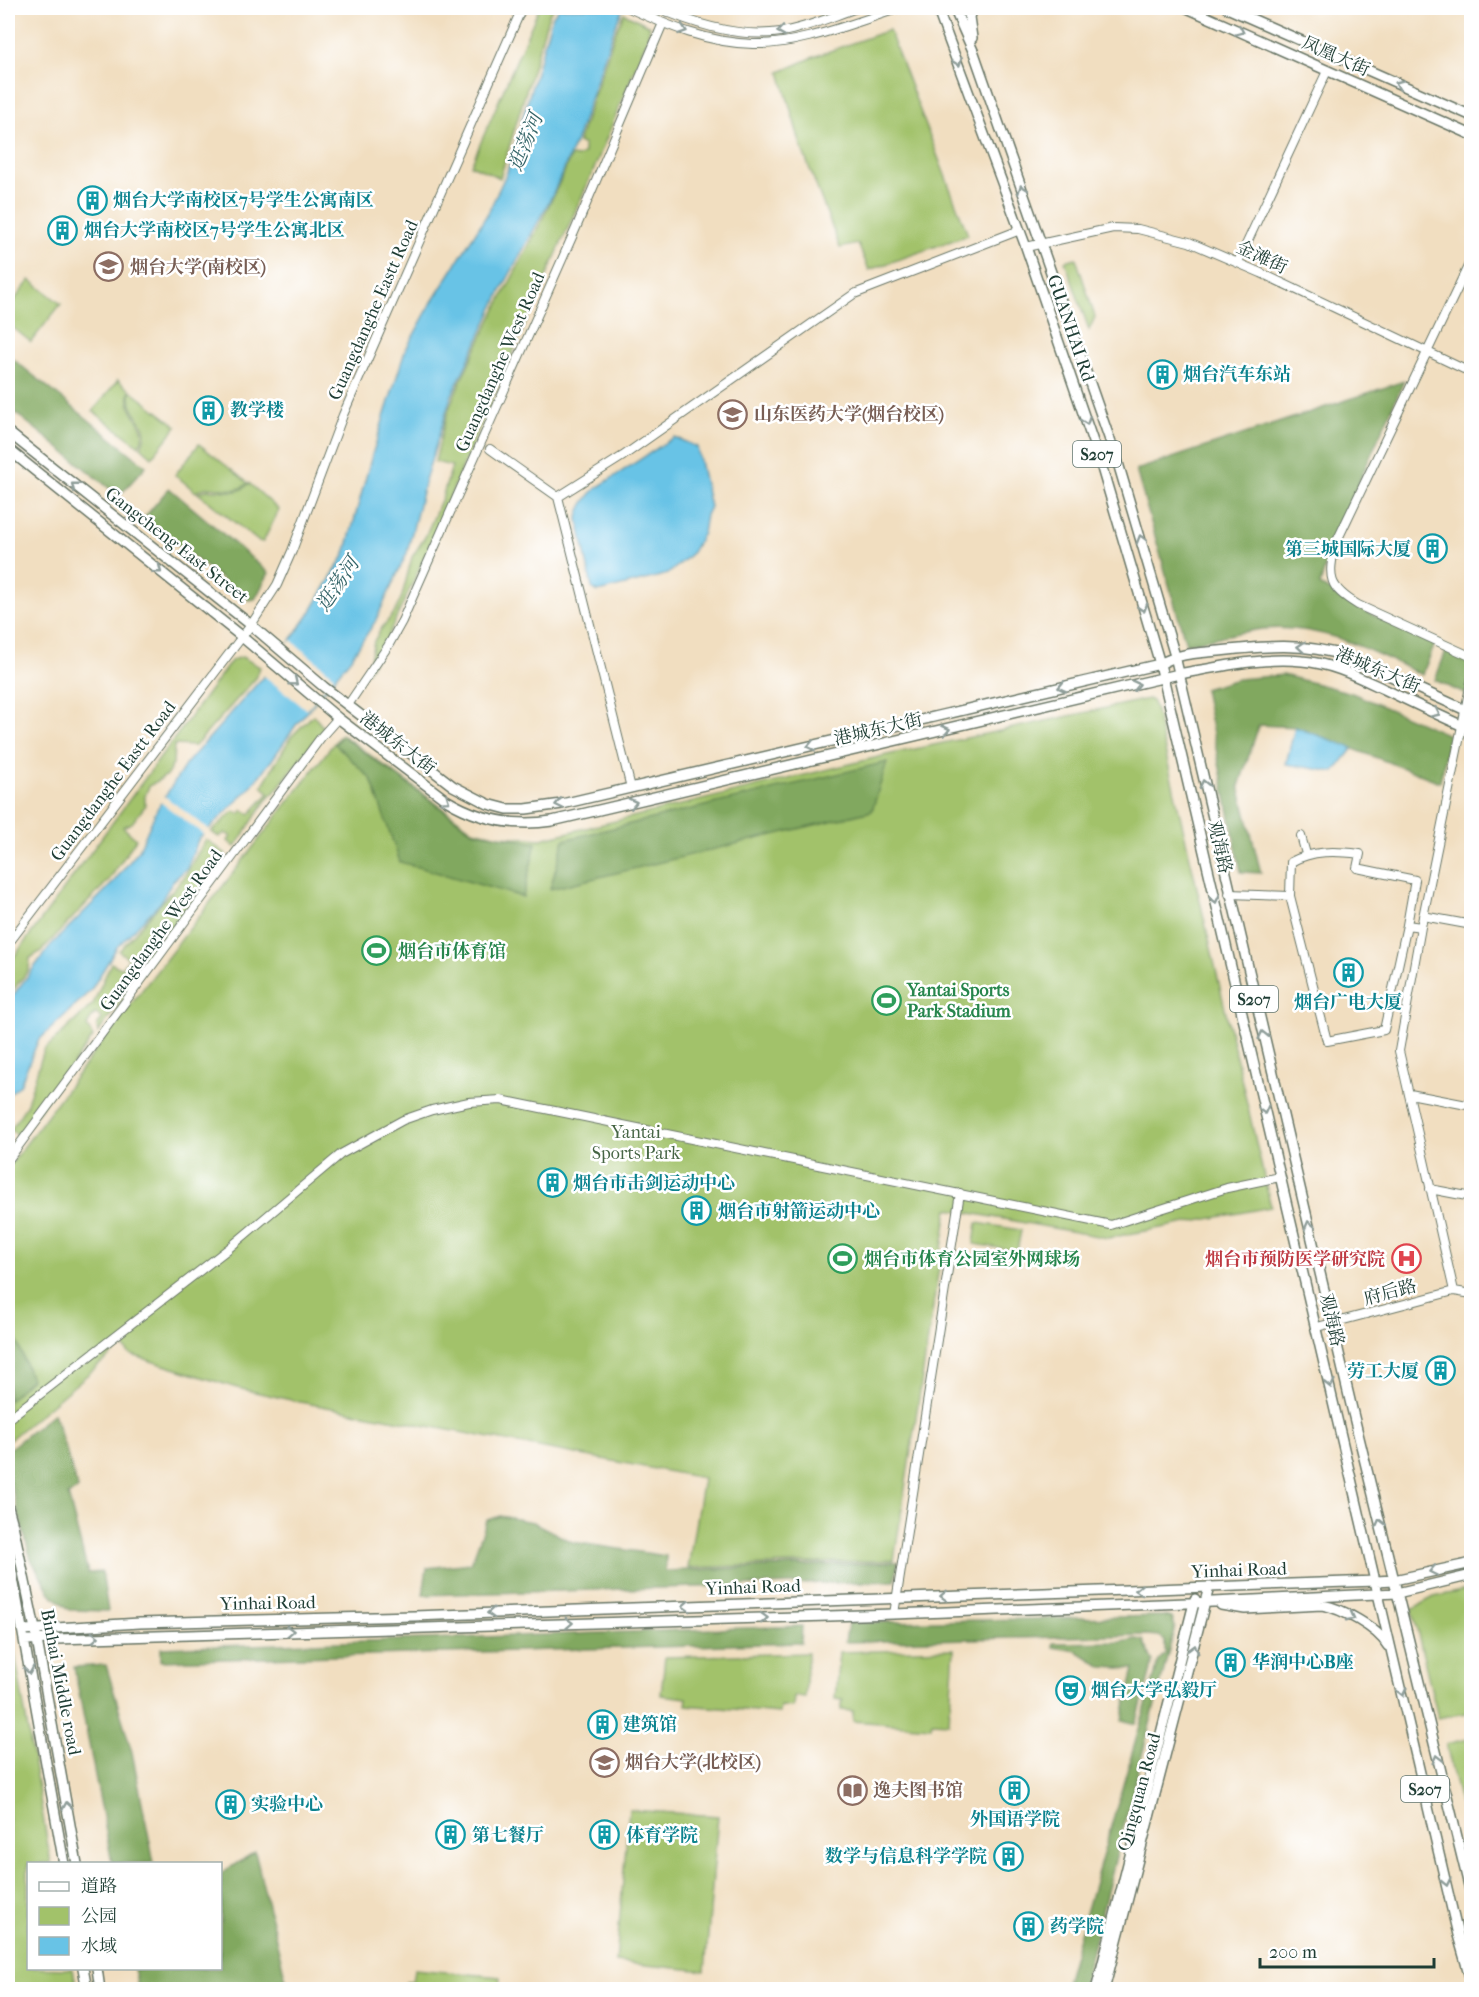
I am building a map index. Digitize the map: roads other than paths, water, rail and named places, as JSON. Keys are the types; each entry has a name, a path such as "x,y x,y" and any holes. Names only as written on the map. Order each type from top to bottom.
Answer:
{"main road":[{"name":"GUANHAI Rd","path":"938,8 1020,230 1102,468 1160,664"},
{"name":"GUANHAI Rd","path":"954,8 974,52 1118,463 1175,656"},
{"path":"972,8 969,17 974,52"},
{"path":"1188,8 1203,13 1210,8"},
{"name":"凤凰大街","path":"1188,8 1472,135"},
{"name":"凤凰大街","path":"1227,8 1472,116"},
{"path":"1426,115 1438,118 1447,115 1447,108 1432,99"},
{"name":"Gangcheng East Street","path":"8,432 251,625 324,687"},
{"name":"Gangcheng East Street","path":"8,449 242,637 316,700"},
{"path":"112,534 121,523"},
{"name":"港城东大街","path":"324,687 453,786 488,804 507,809 542,808 631,788 1160,664 1175,656 1261,647 1306,646 1349,657 1468,711"},
{"name":"观海路","path":"1175,656 1229,894 1472,1898"},
{"name":"港城东大街","path":"316,700 462,810 503,822 533,824 597,811 1179,674 1233,664 1278,660 1321,664 1357,677 1472,730"},
{"name":"观海路","path":"1160,664 1458,1935 1472,1984"},
{"name":"Binhai Middle road","path":"8,1507 36,1634 77,1862"},
{"name":"Binhai Middle road","path":"8,1550 64,1862"},
{"name":"Yinhai Road","path":"36,1634 140,1623 414,1616 1376,1581 1394,1580 1472,1563"},
{"name":"Yinhai Road","path":"36,1634 894,1614 1209,1602 1397,1593 1472,1575"},
{"name":"Qingquan Road","path":"1104,1989 1209,1602 1209,1587"},
{"name":"Qingquan Road","path":"1096,1989 1197,1588"},
{"path":"1209,1602 1245,1609 1322,1605 1332,1607 1379,1633 1394,1657"},
{"path":"23,1635 36,1634"},
{"path":"83,1970 87,1989"},
{"path":"97,1970 100,1989"}],"street":[{"name":"Guangdanghe Eastt Road","path":"8,944 251,625 277,585 343,415 522,8"},
{"path":"629,8 663,24 694,34 754,44 783,42 808,36 901,8"},
{"path":"658,8 696,22 763,33 782,32 857,8"},
{"name":"Guangdanghe West Road","path":"348,705 402,621 576,228 663,24"},
{"path":"1238,262 1327,70"},
{"name":"金滩街","path":"1026,247 1104,230 1138,229 1189,242 1238,262 1472,373"},
{"path":"558,497 623,456 854,294 1020,230"},
{"path":"1472,258 1335,545 1331,577 1336,590 1358,605 1472,657"},
{"path":"490,449 558,497 631,788"},
{"path":"1454,1291 1399,1051 1461,725 1468,711 1472,676"},
{"name":"Guangdanghe West Road","path":"8,1160 322,736 338,718"},
{"path":"1301,836 1306,854"},
{"path":"1339,851 1360,854 1357,868 1415,880 1384,1030 1328,1041 1290,896 1290,862 1306,854 1339,851"},
{"path":"1229,894 1290,896"},
{"path":"1423,916 1472,925"},
{"path":"1407,925 1421,927"},
{"path":"1410,1094 1472,1106"},
{"path":"8,1419 228,1249 341,1154 403,1120 432,1110 469,1102 501,1100 1111,1225 1227,1188 1280,1177"},
{"path":"1430,1189 1472,1197"},
{"path":"894,1614 960,1193"},
{"name":"府后路","path":"1317,1327 1454,1291 1472,1294"}],"water":[{"name":"逛荡河","path":"559,8 623,8 576,141 552,196 502,289 451,397 425,480 407,553 375,622 351,658 296,725 248,790 198,840 187,868 172,882 160,903 117,947 91,990 38,1041 20,1085 8,1095 8,1002 51,945 111,885 139,850 157,809 186,764 271,668 308,616 345,554 372,455 405,351 432,302 488,213 507,172 552,17"},
{"path":"674,437 697,447 710,507 703,533 691,554 668,574 598,592 592,588 578,519 582,505 598,487"},
{"path":"1295,727 1353,748 1334,772 1286,764"}],"place":[{"name":"烟台大学南校区7号学生公寓南区","path":"92,200"},
{"name":"烟台大学南校区7号学生公寓北区","path":"63,230"},
{"name":"烟台大学(南校区)","path":"109,267"},
{"name":"烟台汽车东站","path":"1162,374"},
{"name":"教学楼","path":"209,410"},
{"name":"山东医药大学(烟台校区)","path":"733,414"},
{"name":"第三城国际大厦","path":"1432,549"},
{"name":"烟台市体育馆","path":"377,951"},
{"name":"烟台广电大厦","path":"1348,973"},
{"name":"Yantai Sports Park Stadium","path":"886,1000"},
{"name":"烟台市击剑运动中心","path":"552,1183"},
{"name":"烟台市射箭运动中心","path":"697,1211"},
{"name":"烟台市体育公园室外网球场","path":"843,1259"},
{"name":"烟台市预防医学研究院","path":"1406,1259"},
{"name":"劳工大厦","path":"1440,1371"},
{"name":"华润中心B座","path":"1231,1662"},
{"name":"烟台大学弘毅厅","path":"1070,1690"},
{"name":"建筑馆","path":"602,1724"},
{"name":"烟台大学(北校区)","path":"604,1762"},
{"name":"逸夫图书馆","path":"852,1790"},
{"name":"外国语学院","path":"1015,1790"},
{"name":"实验中心","path":"230,1804"},
{"name":"第七餐厅","path":"451,1835"},
{"name":"体育学院","path":"605,1835"},
{"name":"数学与信息科学学院","path":"1008,1856"},
{"name":"药学院","path":"1029,1926"}],"park label":[{"name":"Yantai Sports Park","path":"636,1142"}]}
